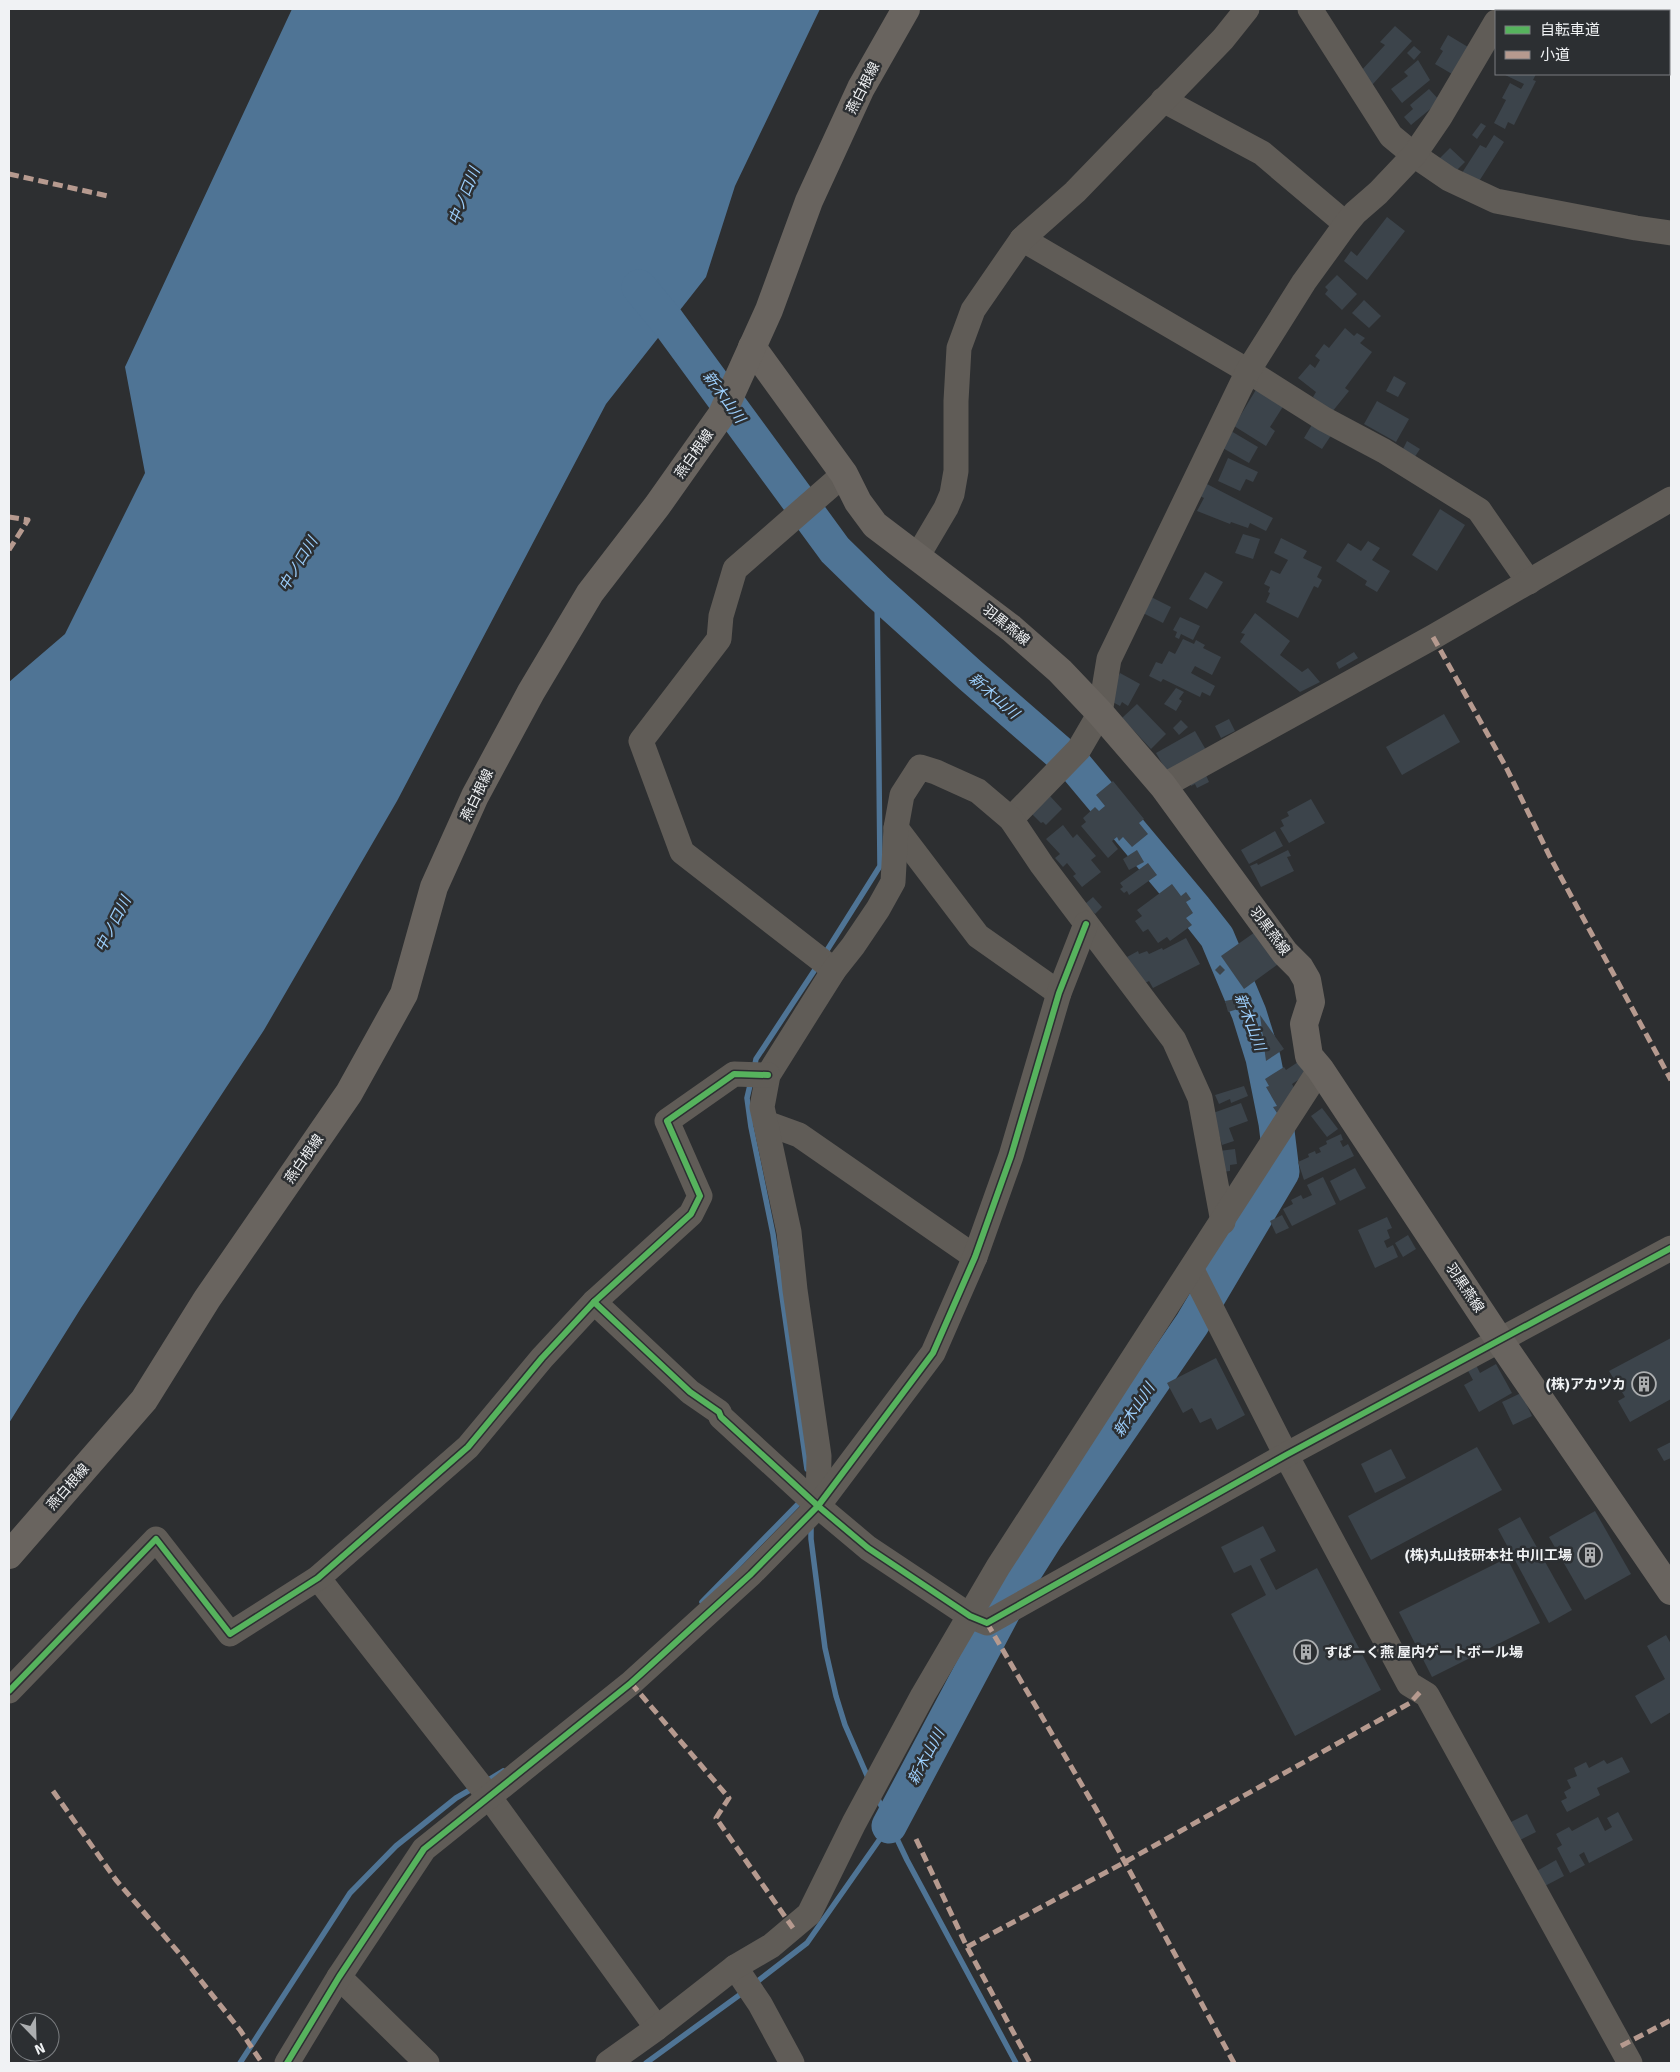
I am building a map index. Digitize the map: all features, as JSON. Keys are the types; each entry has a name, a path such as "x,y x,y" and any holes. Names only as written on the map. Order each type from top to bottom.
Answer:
{"main road":[{"name":"燕白根線","path":"9,1555 144,1400 207,1299 349,1093 404,994 434,887 475,796 531,692 590,593 657,506 722,414 769,310 809,201 861,88 906,9"},
{"name":"羽黒燕線","path":"752,347 844,474 858,502 876,525 1011,628 1060,671 1100,713 1163,786 1285,953 1300,968 1307,980 1311,1002 1304,1024 1309,1056 1320,1069 1500,1341 1671,1591"}],"street":[{"path":"917,557 946,508 952,494 956,472 956,401 959,348 973,310 1022,239 1075,192 1223,39 1247,9"},
{"path":"1310,9 1391,136 1414,155 1449,179 1496,201 1636,228 1671,232"},
{"path":"1012,819 1079,749 1100,713 1108,659 1248,371 1304,282 1346,224 1414,155 1440,117 1495,24"},
{"path":"1163,100 1262,153 1346,224"},
{"path":"1022,239 1248,371 1324,419 1384,451 1479,510 1530,582"},
{"path":"834,970 682,852 641,741 719,639 721,616 735,569 844,474"},
{"path":"1163,786 1530,582 1671,499"},
{"path":"818,1506 819,1456 795,1290 789,1232 762,1107 768,1075 834,970 878,909 892,882 896,828 902,795 920,767 978,791 1012,819 1042,865 1174,1040 1200,1098 1222,1222"},
{"path":"896,828 978,936 1059,993"},
{"path":"287,2063 339,1977 424,1849 490,1798 631,1683 750,1574 818,1506 933,1353 974,1257 1011,1156 1059,993 1086,924"},
{"path":"608,2063 735,1968 771,1946 809,1914 854,1823 998,1567 1192,1270 1320,1069"},
{"path":"9,1691 156,1539 230,1634 318,1578 468,1447 542,1358 594,1302 691,1214 700,1196 667,1121 734,1074 768,1075"},
{"path":"766,1123 799,1135 974,1257"},
{"path":"594,1302 690,1392 719,1412 721,1417 818,1506 868,1548 970,1616 986,1623 1286,1455 1671,1248"},
{"path":"1192,1270 1286,1455 1410,1684 1427,1695 1630,2063"},
{"path":"318,1578 490,1798 657,2028"},
{"path":"735,1968 760,2004 792,2063"},
{"path":"339,1977 427,2063"}],"water":[{"name":"中ノ口川","path":"292,9 820,9 735,186 706,277 606,404 397,801 264,1030 81,1308 9,1423 9,682 65,634 145,473 125,367"}],"building":[{"path":"1608,9 1633,9 1633,10"},
{"path":"1395,26 1412,41 1372,85 1359,73 1385,45 1380,42"},
{"path":"1448,35 1468,47 1452,74 1435,64 1443,51 1440,49"},
{"path":"1414,46 1421,52 1414,60 1407,53"},
{"path":"1418,60 1430,80 1402,103 1391,89 1408,76 1404,72"},
{"path":"1505,75 1536,75 1533,80 1536,81 1514,125 1508,122 1505,129 1494,123 1506,100 1502,98 1510,83 1521,89 1524,84"},
{"path":"1429,89 1440,101 1411,125 1404,117 1413,109 1410,105"},
{"path":"1481,123 1486,126 1477,139 1472,135"},
{"path":"1494,135 1504,142 1476,186 1460,176 1480,145 1486,148"},
{"path":"1450,148 1465,162 1454,173 1439,159"},
{"path":"1387,217 1405,231 1367,280 1344,261 1351,251 1357,256"},
{"path":"1337,275 1357,294 1342,310 1325,294 1328,290 1325,287"},
{"path":"1364,300 1381,316 1369,328 1352,313"},
{"path":"1345,328 1354,336 1357,333 1365,338 1360,343 1372,352 1345,388 1349,391 1332,412 1313,397 1316,392 1298,378 1310,364 1315,368 1320,360 1315,356 1324,344 1329,348"},
{"path":"1394,376 1406,383 1398,397 1386,391"},
{"path":"1257,388 1284,405 1270,427 1275,431 1266,446 1234,426"},
{"path":"1377,401 1409,419 1396,442 1364,424"},
{"path":"1313,423 1332,434 1322,449 1304,438"},
{"path":"1231,431 1258,447 1249,463 1221,447"},
{"path":"1407,441 1420,449 1414,458 1402,451"},
{"path":"1228,458 1258,472 1253,482 1246,479 1240,491 1218,481"},
{"path":"1205,483 1273,518 1266,531 1250,523 1248,528 1231,522 1230,524 1197,511 1204,498 1198,495"},
{"path":"1440,509 1465,525 1437,571 1412,555"},
{"path":"1243,534 1260,539 1253,559 1235,553"},
{"path":"1281,538 1307,551 1303,558 1322,567 1317,577 1322,580 1318,588 1314,586 1298,618 1266,602 1270,593 1268,592 1270,587 1264,584 1271,570 1280,574 1288,560 1274,553"},
{"path":"1368,541 1380,548 1372,560 1390,571 1377,592 1365,585 1367,581 1336,561 1348,543 1361,551"},
{"path":"1205,572 1223,582 1207,609 1189,599"},
{"path":"1151,597 1171,607 1163,623 1143,613"},
{"path":"1255,613 1290,641 1280,655 1302,672 1308,668 1320,682 1300,692 1240,642 1245,634 1241,633"},
{"path":"1180,617 1200,626 1193,640 1181,634 1179,639 1175,637 1177,632 1173,630"},
{"path":"1183,639 1194,644 1196,640 1205,645 1203,648 1221,657 1212,675 1195,666 1191,673 1215,686 1210,696 1202,692 1200,697 1163,679 1161,682 1149,676 1156,662 1162,664 1169,651 1175,654"},
{"path":"1354,652 1358,658 1339,669 1336,663"},
{"path":"1120,673 1140,684 1128,706 1122,702 1120,706 1107,699"},
{"path":"1176,688 1184,692 1179,699 1182,701 1176,711 1164,704"},
{"path":"1137,704 1166,734 1151,749 1122,718"},
{"path":"1444,714 1460,742 1402,775 1386,747"},
{"path":"1229,719 1235,731 1221,738 1215,726"},
{"path":"1181,720 1188,727 1179,735 1173,728"},
{"path":"1195,731 1206,750 1167,772 1156,753"},
{"path":"1205,773 1209,782 1197,788 1195,784 1191,786 1189,781"},
{"path":"1113,781 1144,819 1139,823 1148,834 1132,847 1123,837 1119,841 1117,837 1112,841 1118,849 1108,858 1081,826 1086,822 1083,818 1095,807 1099,811 1105,806 1096,795"},
{"path":"1049,795 1062,809 1046,825 1043,822 1041,823 1030,812"},
{"path":"1311,799 1325,823 1289,843 1280,828 1284,826 1281,820 1289,816 1287,812"},
{"path":"1063,825 1073,838 1077,834 1096,856 1091,860 1101,872 1082,887 1073,876 1076,874 1067,863 1063,867 1055,858 1060,854 1046,839"},
{"path":"1275,831 1283,846 1249,864 1241,850"},
{"path":"1137,850 1144,862 1129,870 1123,859"},
{"path":"1288,850 1291,856 1287,857 1294,871 1261,887 1250,866 1257,863 1258,865"},
{"path":"1148,863 1157,875 1129,895 1127,891 1124,893 1120,889 1123,887 1120,883"},
{"path":"1172,884 1181,896 1186,892 1191,899 1186,902 1193,913 1186,918 1192,925 1170,941 1167,937 1158,943 1148,929 1143,932 1135,921 1142,916 1137,910"},
{"path":"1093,897 1102,907 1095,914 1085,904"},
{"path":"1258,930 1281,962 1244,989 1221,956"},
{"path":"1186,938 1200,964 1153,988 1149,981 1141,985 1127,957 1138,951 1139,954 1147,951 1149,954 1162,948 1163,950"},
{"path":"1220,965 1225,970 1220,975 1215,970"},
{"path":"1235,999 1238,1009 1228,1012 1225,1001"},
{"path":"1260,1015 1284,1049 1266,1061"},
{"path":"1298,1062 1306,1075 1292,1084 1296,1091 1288,1096 1290,1100 1287,1107 1277,1113 1273,1107 1277,1106 1266,1087 1269,1086 1265,1079 1284,1067 1286,1070"},
{"path":"1244,1086 1248,1096 1231,1103 1230,1099 1219,1104 1215,1095"},
{"path":"1241,1103 1248,1121 1229,1128 1234,1141 1222,1145 1213,1113"},
{"path":"1322,1108 1338,1129 1327,1137 1311,1116"},
{"path":"1341,1134 1343,1140 1340,1141 1343,1147 1348,1144 1354,1156 1304,1180 1298,1162 1309,1157 1308,1154 1315,1151 1316,1154 1321,1152 1319,1148 1327,1144 1326,1141"},
{"path":"1235,1149 1237,1164 1230,1165 1230,1171 1222,1172 1219,1151"},
{"path":"1355,1168 1366,1188 1340,1201 1330,1181"},
{"path":"1323,1177 1336,1204 1292,1226 1283,1209 1293,1204 1291,1200 1301,1195 1303,1199 1312,1195 1307,1185"},
{"path":"1282,1215 1289,1228 1276,1234 1270,1221"},
{"path":"1387,1217 1392,1228 1387,1230 1390,1238 1384,1241 1387,1248 1393,1245 1398,1257 1375,1268 1358,1230"},
{"path":"1408,1235 1416,1249 1403,1257 1395,1243"},
{"name":"(株)アカツカ","path":"1671,1338 1671,1399 1630,1422 1618,1401 1625,1397 1609,1371"},
{"path":"1216,1358 1245,1415 1217,1430 1211,1418 1200,1423 1192,1408 1183,1413 1167,1383"},
{"path":"1496,1364 1512,1393 1479,1412 1464,1385 1473,1380 1467,1369 1476,1365 1480,1373"},
{"path":"1521,1393 1532,1416 1513,1425 1502,1402"},
{"path":"1671,1442 1671,1458 1664,1461 1657,1449"},
{"path":"1477,1447 1502,1490 1371,1560 1348,1516"},
{"path":"1391,1449 1406,1478 1375,1493 1361,1464"},
{"name":"(株)丸山技研本社 中川工場","path":"1595,1511 1631,1574 1585,1600 1549,1537"},
{"path":"1520,1517 1572,1610 1549,1623 1498,1529"},
{"name":"すぱーく燕 屋内ゲートボール場","path":"1263,1526 1276,1551 1260,1559 1276,1590 1317,1568 1381,1690 1295,1736 1231,1614 1266,1595 1251,1565 1234,1573 1221,1547"},
{"path":"1507,1558 1540,1623 1432,1677 1399,1612"},
{"path":"1666,1635 1671,1644 1671,1712 1651,1724 1635,1696 1665,1679 1647,1646"},
{"path":"1622,1757 1630,1772 1597,1788 1600,1795 1567,1812 1561,1801 1567,1798 1564,1792 1571,1788 1567,1780 1577,1776 1574,1768 1586,1762 1589,1768 1604,1760 1607,1764"},
{"path":"1618,1812 1633,1840 1589,1863 1584,1852 1579,1855 1585,1865 1570,1873 1557,1848 1562,1845 1556,1834 1569,1827 1572,1831 1598,1817 1605,1831 1612,1827 1607,1818"},
{"path":"1527,1814 1536,1832 1518,1841 1509,1823"},
{"path":"1556,1860 1564,1876 1543,1887 1535,1872"}],"waterway":[{"name":"新木山川","path":"639,287 668,322 835,550 877,591 970,675 1077,768 1217,937 1249,1013 1263,1058 1276,1123 1282,1172 1192,1324 1023,1574 889,1826"},
{"path":"824,955 880,866 877,591"},
{"path":"754,1069 756,1059 818,965"},
{"path":"751,1081 747,1098 751,1127 773,1234 807,1469"},
{"path":"702,1602 802,1500"},
{"path":"811,1525 811,1539 825,1648 845,1725 869,1780"},
{"path":"485,1782 503,1771"},
{"path":"240,2063 350,1893 396,1846 456,1798 475,1787"},
{"name":"新木山川","path":"877,1797 907,1860 1016,2063"},
{"path":"754,1984 807,1943 889,1826"},
{"path":"646,2063 745,1991"}],"marked path":[{"path":"9,174 108,196"},
{"path":"9,517 28,520 9,550"},
{"path":"1433,637 1506,767 1550,857 1671,1080"},
{"path":"987,1623 1096,1809 1234,2063"},
{"path":"631,1683 729,1798 716,1818 793,1928"},
{"path":"967,1947 1125,1862 1410,1703 1421,1691"},
{"path":"53,1791 116,1880 179,1953 240,2030 262,2063"},
{"path":"916,1839 967,1947 1030,2063"},
{"path":"1621,2046 1671,2020"}],"cycle path":[{"path":"287,2063 339,1977 424,1849 631,1683 751,1574 818,1506 933,1353 975,1257 1011,1156 1059,993 1086,924"},
{"path":"9,1691 156,1539 230,1634 318,1578 468,1447 542,1358 594,1302 691,1214 700,1196 667,1121 734,1074 768,1075"},
{"path":"594,1302 690,1392 719,1412 721,1417 818,1506 868,1548 970,1616 987,1623 1286,1455 1671,1248"}],"place":[{"name":"(株)アカツカ","path":"1644,1384"},
{"name":"(株)丸山技研本社 中川工場","path":"1590,1555"},
{"name":"すぱーく燕 屋内ゲートボール場","path":"1306,1652"}]}
